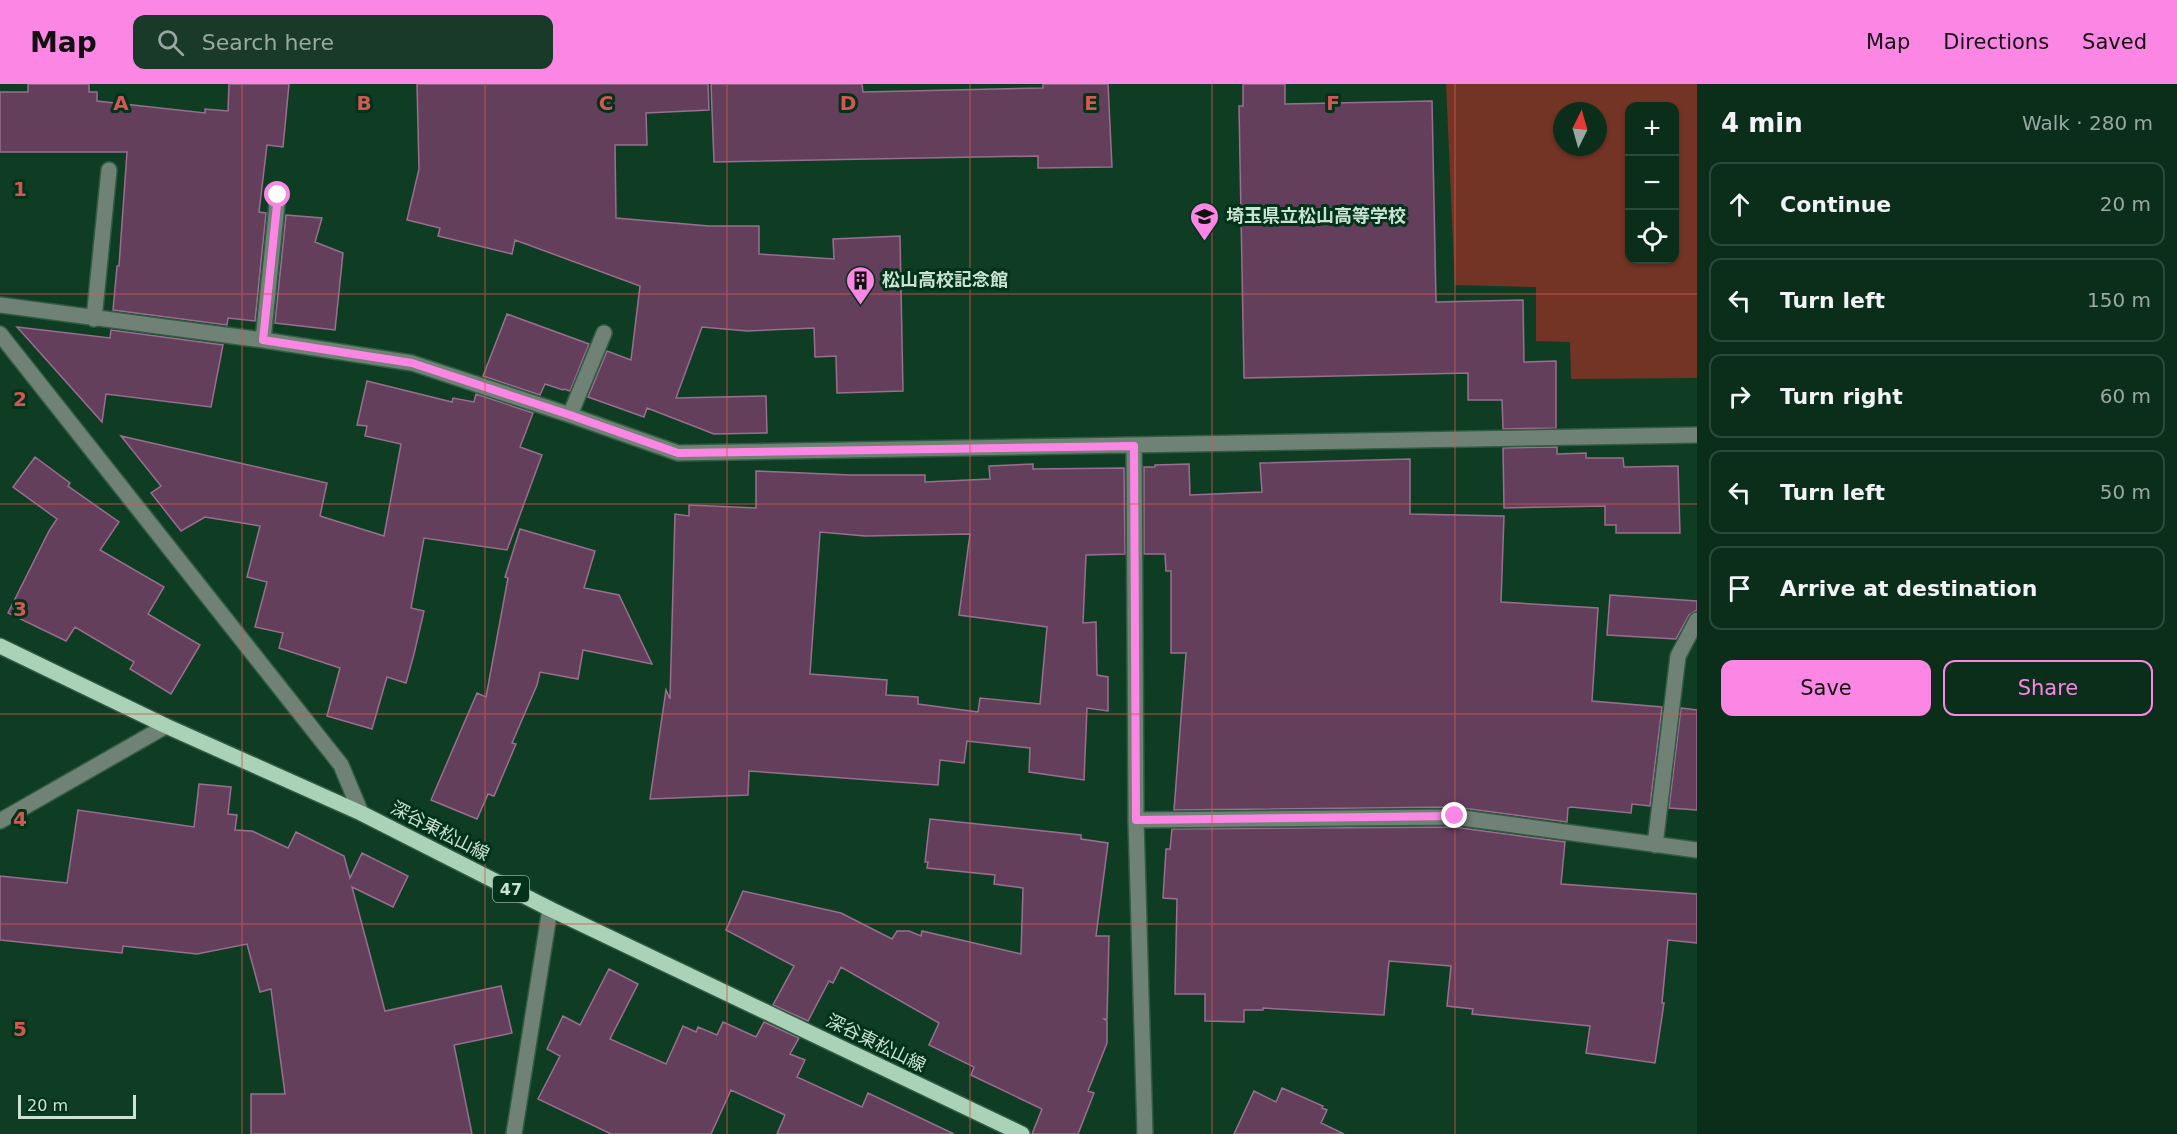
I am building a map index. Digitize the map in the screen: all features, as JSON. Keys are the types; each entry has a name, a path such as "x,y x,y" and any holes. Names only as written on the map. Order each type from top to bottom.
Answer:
{"main road":[{"name":"深谷東松山線","path":"0,646 166,726 361,813 550,909 1022,1134"}],"street":[{"path":"94,318 109,170"},
{"path":"263,340 278,195"},
{"path":"0,305 263,340 412,363 678,453 1697,435"},
{"path":"570,415 604,333"},
{"path":"0,334 341,765 361,813"},
{"path":"1134,446 1136,820 1145,1134"},
{"path":"1655,845 1678,656 1697,620"},
{"path":"0,821 166,726"},
{"path":"1136,820 1455,816 1697,850"},
{"path":"514,1134 550,909"}],"shaded area":[{"path":"1446,84 1697,84 1697,378 1571,379 1570,342 1536,341 1536,287 1455,285"}],"building":[{"path":"28,84 89,84 89,92 97,92 97,101 205,113 205,109 228,111 229,84 289,84 283,147 267,145 259,212 266,213 255,321 228,318 227,325 113,310 117,266 119,266 127,152 0,152 0,92 28,92"},
{"path":"417,84 708,84 709,110 646,113 647,145 615,145 616,218 709,226 759,226 759,254 834,259 833,239 900,236 903,391 837,393 836,356 815,357 814,328 747,331 702,327 676,398 766,396 767,433 714,434 647,408 644,417 588,397 607,351 631,360 640,286 515,240 512,254 438,236 440,228 407,220 419,169"},
{"path":"711,84 862,84 863,92 1043,88 1043,84 1108,84 1112,167 1038,168 1038,156 714,162"},
{"path":"1243,84 1285,84 1285,104 1432,101 1436,302 1523,300 1524,362 1556,361 1556,428 1503,429 1502,400 1468,400 1468,373 1244,378 1239,106 1243,106"},
{"path":"286,215 322,218 315,242 343,253 335,330 275,323"},
{"path":"507,314 589,344 570,391 545,384 540,395 483,376"},
{"path":"17,327 110,338 111,330 223,345 211,407 106,394 102,422"},
{"path":"367,381 452,402 453,398 474,402 476,394 533,413 520,447 542,455 507,550 424,538 411,608 424,611 414,654 406,683 387,677 372,729 327,716 340,668 279,648 283,633 255,627 267,582 247,577 260,526 205,517 181,531 151,493 161,486 121,436 327,483 320,516 384,536 401,444 365,436 367,426 357,425"},
{"path":"1557,447 1557,454 1586,453 1586,458 1623,458 1624,467 1678,466 1680,533 1616,533 1616,525 1605,525 1605,506 1504,508 1503,448"},
{"path":"35,457 70,483 68,486 119,522 100,550 164,587 148,614 200,645 171,694 130,669 134,662 75,627 66,641 8,613 57,519 13,487"},
{"path":"1410,459 1410,514 1504,516 1501,602 1598,608 1592,701 1662,707 1650,806 1632,804 1631,813 1571,807 1568,808 1567,822 1455,807 1174,810 1186,653 1171,653 1171,571 1166,571 1165,554 1144,554 1144,467 1189,464 1190,495 1262,492 1260,463"},
{"path":"1033,464 1033,469 1124,468 1125,554 1086,555 1083,623 1096,622 1097,675 1108,677 1108,711 1087,708 1084,780 1029,772 1030,748 967,741 964,763 940,760 938,785 749,771 748,795 650,799 666,690 670,699 675,514 689,516 689,505 756,508 756,471 925,475 925,482 990,479 989,466","holes":["820,532 865,536 970,534 959,615 1047,627 1040,704 980,698 978,712 918,704 918,697 886,695 887,680 810,674"]},
{"path":"520,529 595,551 584,588 619,595 652,664 583,650 578,679 540,672 537,685 512,743 516,744 494,796 488,794 477,819 431,800 477,693 486,697 508,578 505,577"},
{"path":"1610,595 1697,601 1697,610 1689,615 1676,639 1607,635"},
{"path":"1681,708 1697,710 1697,810 1669,808"},
{"path":"199,784 231,787 228,814 237,815 235,830 252,831 288,848 296,832 344,856 350,878 362,853 408,876 393,907 352,887 385,1011 501,986 512,1033 454,1045 472,1134 251,1134 251,1094 285,1094 271,989 260,992 247,944 197,954 123,946 122,953 0,940 0,876 67,883 78,810 194,827"},
{"path":"930,819 1081,835 1081,839 1108,843 1096,936 1109,936 1107,1019 1104,1019 1107,1021 1107,1043 1088,1091 1094,1093 1078,1134 1032,1134 1042,1109 971,1075 974,1067 929,1045 939,1023 841,967 833,983 829,981 808,1021 773,1005 794,966 726,930 743,891 841,913 892,939 897,931 909,931 921,936 922,931 1021,954 1023,888 994,884 995,875 927,868 928,862 925,862"},
{"path":"1454,827 1565,842 1561,884 1697,894 1697,943 1668,940 1662,1003 1664,1003 1655,1063 1586,1053 1590,1026 1472,1014 1473,1009 1447,1006 1451,966 1389,961 1384,1015 1263,1008 1263,1010 1244,1010 1244,1022 1205,1021 1205,994 1175,994 1177,899 1163,898 1166,849 1170,849 1172,829"},
{"path":"609,969 638,984 610,1039 666,1064 683,1026 696,1032 698,1027 717,1035 723,1022 756,1037 764,1022 799,1038 790,1054 805,1060 797,1077 862,1107 868,1093 954,1134 777,1134 785,1115 731,1090 711,1134 611,1134 538,1099 560,1056 547,1049 563,1016 580,1025"},
{"path":"1282,1088 1323,1106 1322,1108 1327,1110 1321,1123 1344,1134 1234,1134 1254,1091 1276,1102"}],"place":[{"name":"埼玉県立松山高等学校","path":"1205,242"},
{"name":"松山高校記念館","path":"861,306"}],"route":[{"path":"278,195 263,340 412,363 678,453 1134,446 1136,820 1455,816"}]}
